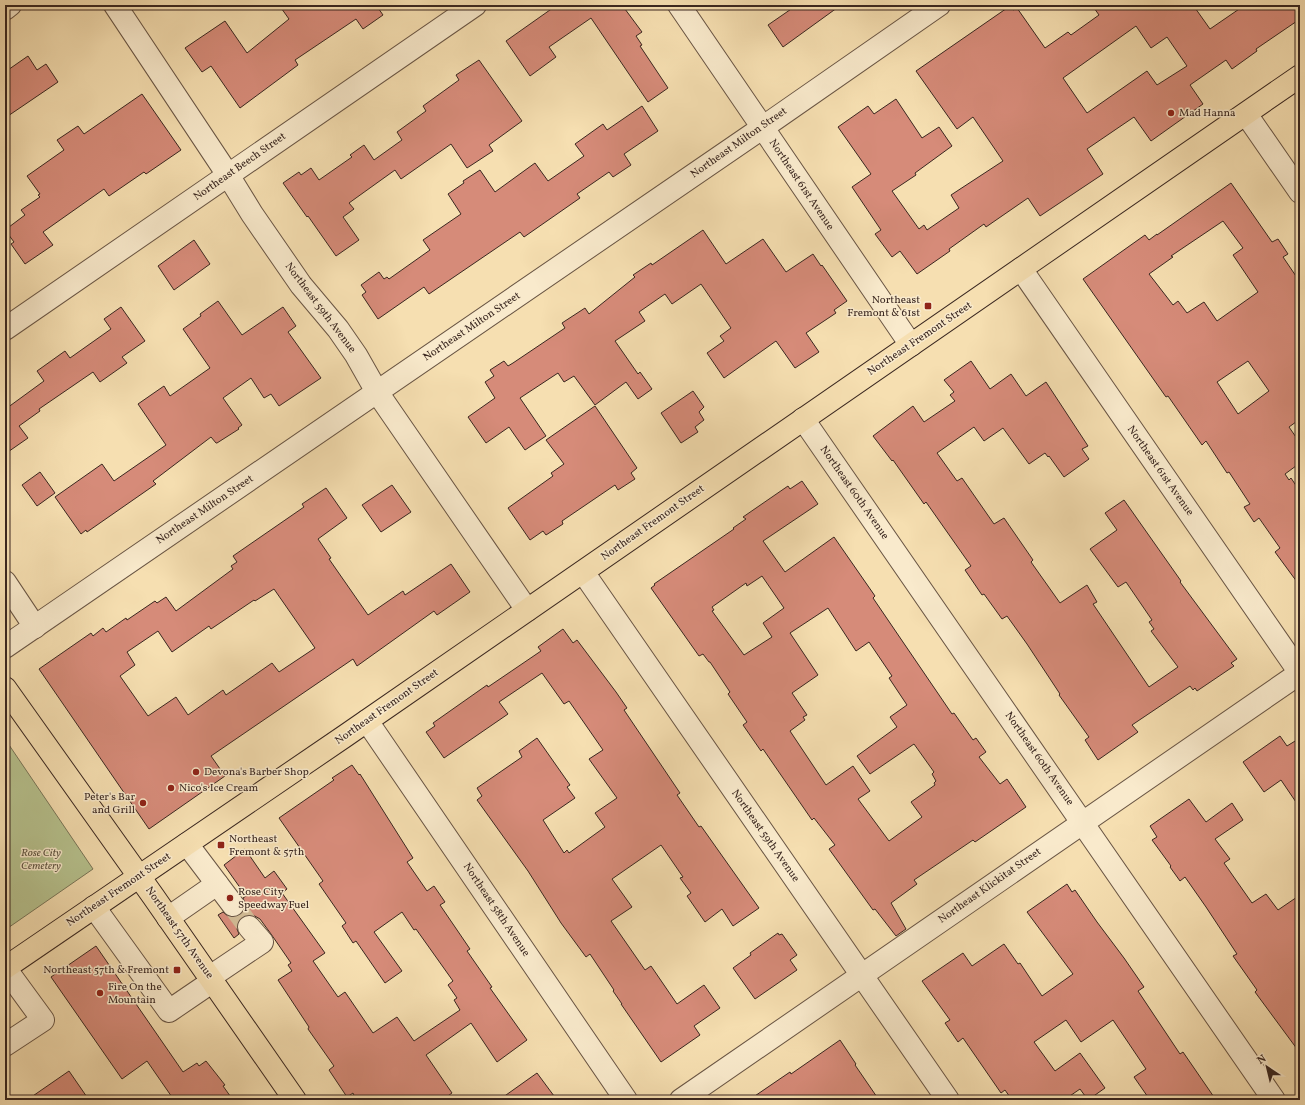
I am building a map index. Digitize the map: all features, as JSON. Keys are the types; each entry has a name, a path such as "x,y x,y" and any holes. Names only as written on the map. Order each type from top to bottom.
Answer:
{"main road":[{"name":"Northeast Fremont Street","path":"5,968 367,721 1300,76"},
{"name":"Northeast 57th Avenue","path":"5,688 295,1100"}],"street":[{"path":"5,9 10,5"},
{"name":"Northeast 59th Avenue","path":"115,5 289,269 338,329 377,392 527,610"},
{"name":"Northeast Beech Street","path":"5,329 475,5"},
{"name":"Northeast 61st Avenue","path":"679,5 910,345"},
{"name":"Northeast Milton Street","path":"5,647 939,5"},
{"path":"1246,114 1300,192"},
{"name":"Northeast 61st Avenue","path":"1021,269 1300,673"},
{"name":"Northeast 60th Avenue","path":"803,419 1274,1100"},
{"name":"Northeast 59th Avenue","path":"583,572 948,1100"},
{"path":"5,582 35,627"},
{"name":"Northeast Klickitat Street","path":"681,1100 1300,673"},
{"name":"Northeast 58th Avenue","path":"367,721 626,1100"},
{"path":"187,844 233,905"},
{"path":"168,918 217,884"},
{"path":"94,907 169,1011 262,942 249,927"},
{"path":"5,968 43,1020 5,1045"}],"green space":[{"name":"Rose City Cemetery","path":"5,739 93,869 5,930"}],"building":[{"path":"279,5 376,5 383,15 363,29 356,19 295,60 298,65 240,108 211,66 202,72 185,48 225,21 247,53 289,19"},
{"path":"557,5 622,5 642,32 636,36 642,45 640,46 668,88 648,102 591,18 549,47 556,57 530,76 506,41"},
{"path":"797,5 841,5 783,47 768,25"},
{"path":"1092,5 1193,5 1210,29 1245,5 1300,5 1300,19 1256,49 1257,51 1232,69 1226,60 1190,85 1203,104 1151,141 1134,117 1087,149 1103,174 1040,216 1028,198 986,227 984,224 949,249 950,251 917,274 900,251 892,257 875,234 881,230 852,187 871,174 838,127 868,106 874,114 896,99 922,138 939,127 952,146 915,173 916,175 892,191 919,229 924,225 927,230 959,208 951,195 1003,161 973,117 957,129 916,71 1010,6 1013,10 1017,8 1045,48 1068,32 1071,35 1099,15","holes":["1136,26 1151,48 1167,37 1187,66 1157,85 1147,71 1087,113 1063,78"]},
{"path":"28,56 37,70 46,64 58,82 5,118 5,72"},
{"path":"479,60 522,121 489,145 493,151 467,168 451,144 401,179 395,170 349,203 354,209 343,217 359,240 336,256 283,183 299,172 301,175 311,168 319,180 352,157 350,155 364,145 374,160 402,140 397,132 426,111 423,106 459,80 456,75"},
{"path":"142,94 181,150 146,174 144,172 109,196 104,189 43,232 53,245 25,264 11,244 14,242 5,230 25,215 21,210 40,197 38,195 40,194 27,176 64,150 57,140 78,126 84,134"},
{"path":"642,106 658,131 624,154 631,165 613,177 609,172 577,194 580,198 524,237 520,232 429,294 424,287 378,319 362,295 366,292 361,285 379,272 384,279 387,277 389,279 430,250 423,240 461,214 448,194 464,183 463,181 480,170 495,192 535,163 548,181 584,156 575,144 603,124 607,130"},
{"path":"1231,183 1272,242 1278,239 1288,254 1283,257 1300,282 1300,419 1289,427 1300,443 1300,463 1285,474 1289,480 1291,478 1299,490 1297,492 1300,496 1300,586 1275,552 1280,548 1259,518 1254,522 1244,507 1250,504 1229,472 1227,473 1206,441 1202,445 1168,396 1166,397 1083,279 1145,235 1149,240","holes":["1223,221 1243,248 1233,255 1258,292 1217,321 1204,302 1187,313 1178,301 1173,305 1149,274 1173,257 1171,256","1248,361 1269,391 1238,414 1217,382"]},
{"path":"703,230 726,264 763,239 786,272 813,254 847,301 834,310 836,313 806,333 819,352 795,368 776,341 724,378 707,353 724,341 720,336 731,328 701,284 672,304 665,294 639,312 645,321 615,341 638,374 640,372 652,389 638,399 626,382 595,405 574,376 564,382 558,373 520,398 546,436 525,450 509,427 486,443 468,417 495,398 485,382 494,376 490,370 504,361 508,366 513,363 565,328 562,323 585,308 589,314 635,277 633,275 651,263 652,265"},
{"path":"194,240 210,264 174,290 158,266"},
{"path":"218,301 242,335 283,307 296,326 288,332 321,378 279,406 271,394 264,398 251,378 223,398 242,425 238,428 239,429 217,443 211,437 153,481 156,484 87,532 86,530 81,534 55,497 102,464 114,481 166,445 138,404 164,386 170,396 210,368 183,329"},
{"path":"121,307 145,341 122,357 127,363 100,382 93,372 39,409 40,411 19,426 28,438 5,454 5,405 7,408 44,381 37,371 65,351 70,358 111,329 104,319"},
{"path":"971,361 990,389 1011,374 1026,396 1046,382 1088,446 1082,449 1089,459 1064,477 1049,456 1048,457 1045,453 1029,464 1003,428 984,441 974,427 937,453 957,481 962,478 994,524 1004,518 1033,560 1031,562 1060,603 1087,585 1097,602 1093,604 1149,687 1178,667 1151,631 1154,629 1149,622 1152,620 1126,582 1118,587 1090,549 1117,530 1105,513 1124,500 1181,581 1180,582 1237,659 1231,663 1234,666 1197,691 1195,688 1193,690 1190,686 1132,725 1138,732 1098,760 1085,740 1089,737 1059,695 1060,694 1027,644 1007,616 1002,619 984,594 982,595 965,570 971,566 926,502 924,504 893,460 892,461 873,436 913,406 924,422 955,401 950,395 954,392 944,380"},
{"path":"693,391 704,407 699,412 704,420 695,427 698,432 681,443 661,413"},
{"path":"595,406 637,468 631,473 635,479 618,490 615,485 562,521 563,524 546,535 543,531 530,540 508,508 553,476 551,473 564,464 546,440"},
{"path":"40,472 55,493 37,506 22,485"},
{"path":"802,481 818,504 763,541 785,572 834,537 875,596 873,598 952,714 954,713 973,740 976,738 986,752 979,757 1000,784 1007,779 1026,807 975,842 973,840 914,880 917,884 891,903 906,929 896,936 875,909 873,910 829,849 835,845 814,818 812,820 763,749 761,751 743,725 747,722 728,694 730,692 710,662 703,654 699,656 651,588 655,585 654,584 734,529 733,528 746,519 743,517 788,486 790,489","holes":["762,576 784,608 763,623 772,637 744,655 712,611 714,610 712,607 746,583 747,586","828,608 856,651 869,642 892,676 889,678 907,705 890,717 897,727 857,756 870,774 914,744 934,772 932,774 936,781 934,783 935,785 911,802 922,817 889,841 858,799 870,791 853,766 826,785 790,731 805,720 803,717 807,715 792,693 818,675 790,633"]},
{"path":"392,485 411,512 381,532 362,505"},
{"path":"326,488 347,518 318,539 331,558 329,559 368,615 403,591 405,595 451,564 470,592 437,615 434,611 357,666 353,659 211,756 225,776 149,829 39,669 91,633 93,636 103,628 106,632 155,601 157,603 166,597 176,611 233,569 231,566 237,562 233,556 304,507 302,504","holes":["274,589 315,648 279,672 272,663 226,695 223,690 188,715 176,697 148,716 120,676 135,665 127,652 158,631 172,652 209,626 211,629 254,600 255,601"]},
{"path":"563,629 573,643 577,640 616,692 627,708 624,710 680,793 677,795 699,827 701,826 759,908 733,926 722,909 705,922 687,896 691,893 680,878 683,877 661,845 612,879 632,907 611,921 645,970 651,966 677,1004 704,985 720,1008 694,1026 700,1035 661,1062 621,1004 613,991 614,990 590,954 586,957 561,923 528,871 477,800 482,796 477,788 522,757 519,751 537,738 570,785 567,787 575,798 543,820 564,853 567,850 569,853 605,827 595,813 617,798 589,759 603,750 569,701 564,704 542,673 499,702 508,714 444,758 426,732 435,726 433,723 487,685 488,687 541,651 538,647"},
{"path":"1280,736 1287,746 1300,738 1300,808 1281,780 1264,792 1243,762"},
{"path":"352,765 359,775 360,774 413,858 407,862 427,891 434,886 445,902 440,905 470,949 467,951 492,987 490,988 527,1040 497,1062 471,1023 426,1055 452,1093 442,1100 356,1100 353,1093 347,1097 329,1070 334,1066 308,1029 309,1027 278,980 292,971 288,965 291,963 271,934 260,919 253,915 247,915 241,917 237,923 239,934 234,938 218,915 223,912 228,916 235,917 241,915 245,910 243,898 246,896 224,865 245,849 265,878 274,871 287,889 282,893 325,953 313,961 338,997 345,992 373,1033 397,1017 414,1041 460,1010 454,1000 457,998 448,985 453,981 402,912 374,932 402,971 385,983 356,941 353,943 342,926 346,923 319,884 323,881 279,818 334,780 332,778"},
{"path":"1189,799 1206,822 1232,803 1243,820 1215,839 1230,859 1224,863 1252,903 1266,894 1278,910 1300,895 1300,1053 1255,992 1257,990 1233,956 1237,954 1206,907 1185,877 1180,881 1152,840 1157,837 1150,826"},
{"path":"1067,884 1072,892 1075,890 1124,958 1144,987 1138,991 1180,1054 1183,1052 1216,1100 1150,1100 1134,1077 1146,1069 1113,1020 1081,1042 1066,1020 1034,1042 1055,1071 1080,1053 1105,1088 1088,1100 1080,1089 1064,1100 1012,1100 1005,1090 1001,1093 963,1038 958,1042 945,1023 950,1020 922,981 963,953 972,966 1004,944 1018,964 1020,963 1042,996 1073,974 1027,912"},
{"path":"778,933 779,935 782,934 797,955 790,960 797,970 755,999 733,968 751,955 750,953"},
{"path":"96,946 183,1072 197,1063 199,1066 206,1061 225,1085 223,1086 233,1100 174,1100 147,1061 122,1079 51,977"},
{"path":"840,1040 879,1100 749,1100 790,1072 791,1074"},
{"path":"69,1071 89,1100 27,1100"},
{"path":"537,1073 557,1100 499,1100"}],"tunnel":[{"path":"233,905 249,927"}],"place":[{"name":"Mad Hanna","path":"1171,113"},
{"name":"Northeast Fremont & 61st","path":"928,306"},
{"name":"Devona's Barber Shop","path":"196,772"},
{"name":"Nico's Ice Cream","path":"171,788"},
{"name":"Peter's Bar and Grill","path":"143,803"},
{"name":"Northeast Fremont & 57th","path":"221,845"},
{"name":"Rose City Speedway Fuel","path":"230,898"},
{"name":"Northeast 57th & Fremont","path":"177,970"},
{"name":"Fire On the Mountain","path":"100,993"}]}
